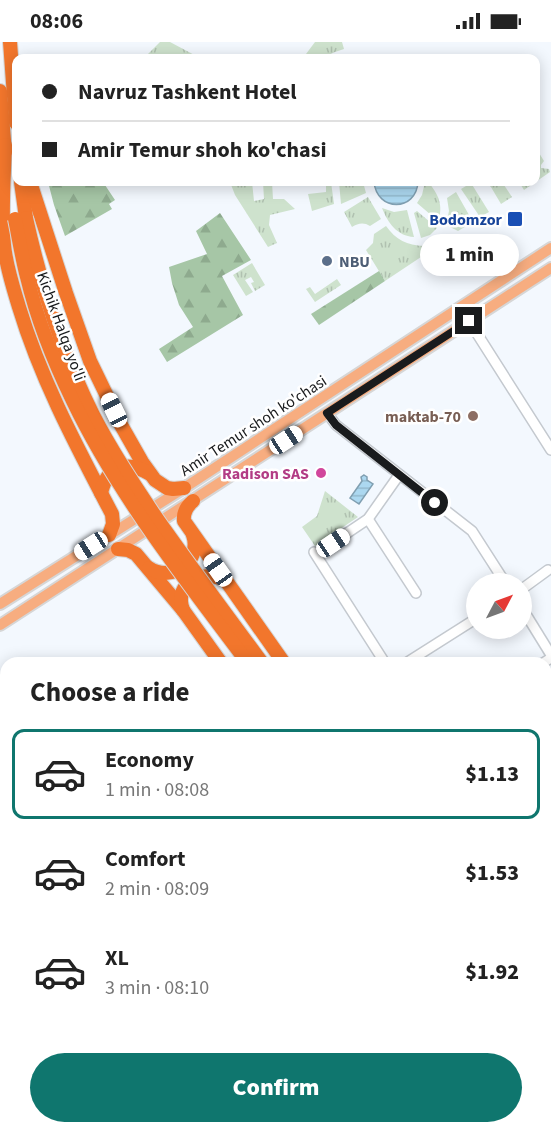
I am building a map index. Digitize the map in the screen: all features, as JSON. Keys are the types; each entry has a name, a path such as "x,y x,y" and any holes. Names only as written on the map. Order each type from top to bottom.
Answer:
{"highway":[{"path":"7,43 6,59 12,97"},
{"name":"Kichik Halqa yo'li","path":"0,91 9,182 48,304 74,373 94,417 160,522 258,657"},
{"path":"4,145 3,217 6,260 13,288 34,352 49,388 112,514 112,529 109,535"},
{"name":"Kichik Halqa yo'li","path":"21,186 23,264 32,297 60,373 84,423 123,490 172,562 243,657"},
{"path":"31,186 90,361 121,425 150,474 159,484 166,488 184,488"},
{"path":"77,447 91,456 106,452 117,440 121,425"},
{"path":"101,493 108,475 118,469 134,467 150,474"},
{"path":"192,501 185,510 184,518 193,535 280,657"},
{"path":"147,567 158,573 166,574 183,567 194,552 193,535"},
{"path":"118,549 132,551 147,567 183,610 217,657"},
{"path":"183,610 180,602 181,593 185,586 193,580 210,575 225,580"}],"main road":[{"name":"Amir Temur shoh ko'chasi","path":"0,604 184,488 551,248"},
{"name":"Amir Temur shoh ko'chasi","path":"0,625 551,268"},
{"path":"421,334 429,347"}],"street":[{"path":"469,321 551,450"},
{"path":"327,413 336,425 472,531 499,573"},
{"path":"382,657 315,553 368,519 399,475"},
{"path":"368,519 416,593"},
{"path":"532,582 548,570"},
{"path":"415,657 466,625"},
{"path":"532,625 551,656"}],"green space":[{"path":"160,42 170,42 192,54 148,54"},
{"path":"315,42 342,42 344,49 331,54 306,54"},
{"path":"540,154 544,161 541,168 549,169 550,172 540,179"},
{"path":"49,186 106,186 115,200 109,204 112,209 65,236"},
{"path":"232,186 252,186 254,201 264,199 263,186 272,186 273,199 284,199 295,209 270,215 269,225 277,243 268,247"},
{"path":"326,186 332,186 334,204 312,211 308,194 326,192"},
{"path":"339,186 364,186 366,193 341,204"},
{"path":"424,186 432,186 439,200 438,221 417,203"},
{"path":"473,186 489,212 480,217 461,189"},
{"path":"490,186 505,186 512,197 501,204"},
{"path":"456,192 473,222 458,231 446,225 449,211 447,198"},
{"path":"368,197 381,219 370,226 361,224 352,227 344,212"},
{"path":"382,208 394,212 407,210 414,237 394,228"},
{"path":"417,211 437,228 430,235 421,238 414,213"},
{"path":"220,213 251,260 222,276 243,315 167,362 159,349 193,327 179,305 169,267 207,254 196,231"},
{"path":"386,226 402,241 424,246 427,253 385,281 366,250 373,243 374,234"},
{"path":"252,263 265,285 255,291 251,277 245,280 253,292 246,296 233,275"},
{"path":"379,271 385,281 319,325 311,314"},
{"path":"337,279 341,285 315,302 306,289 310,287 315,294"},
{"path":"325,491 358,517 315,546 302,527 317,516"}],"water":[{"path":"375,186 417,186 411,199 404,203 389,203 377,192"},
{"path":"364,475 373,484 359,504 350,498"}],"place":[{"name":"Bodomzor","path":"515,219"},
{"name":"NBU","path":"327,261"},
{"name":"maktab-70","path":"473,416"},
{"name":"Radison SAS","path":"321,473"}],"route":[{"path":"435,503 336,425 327,413 469,321"}]}
